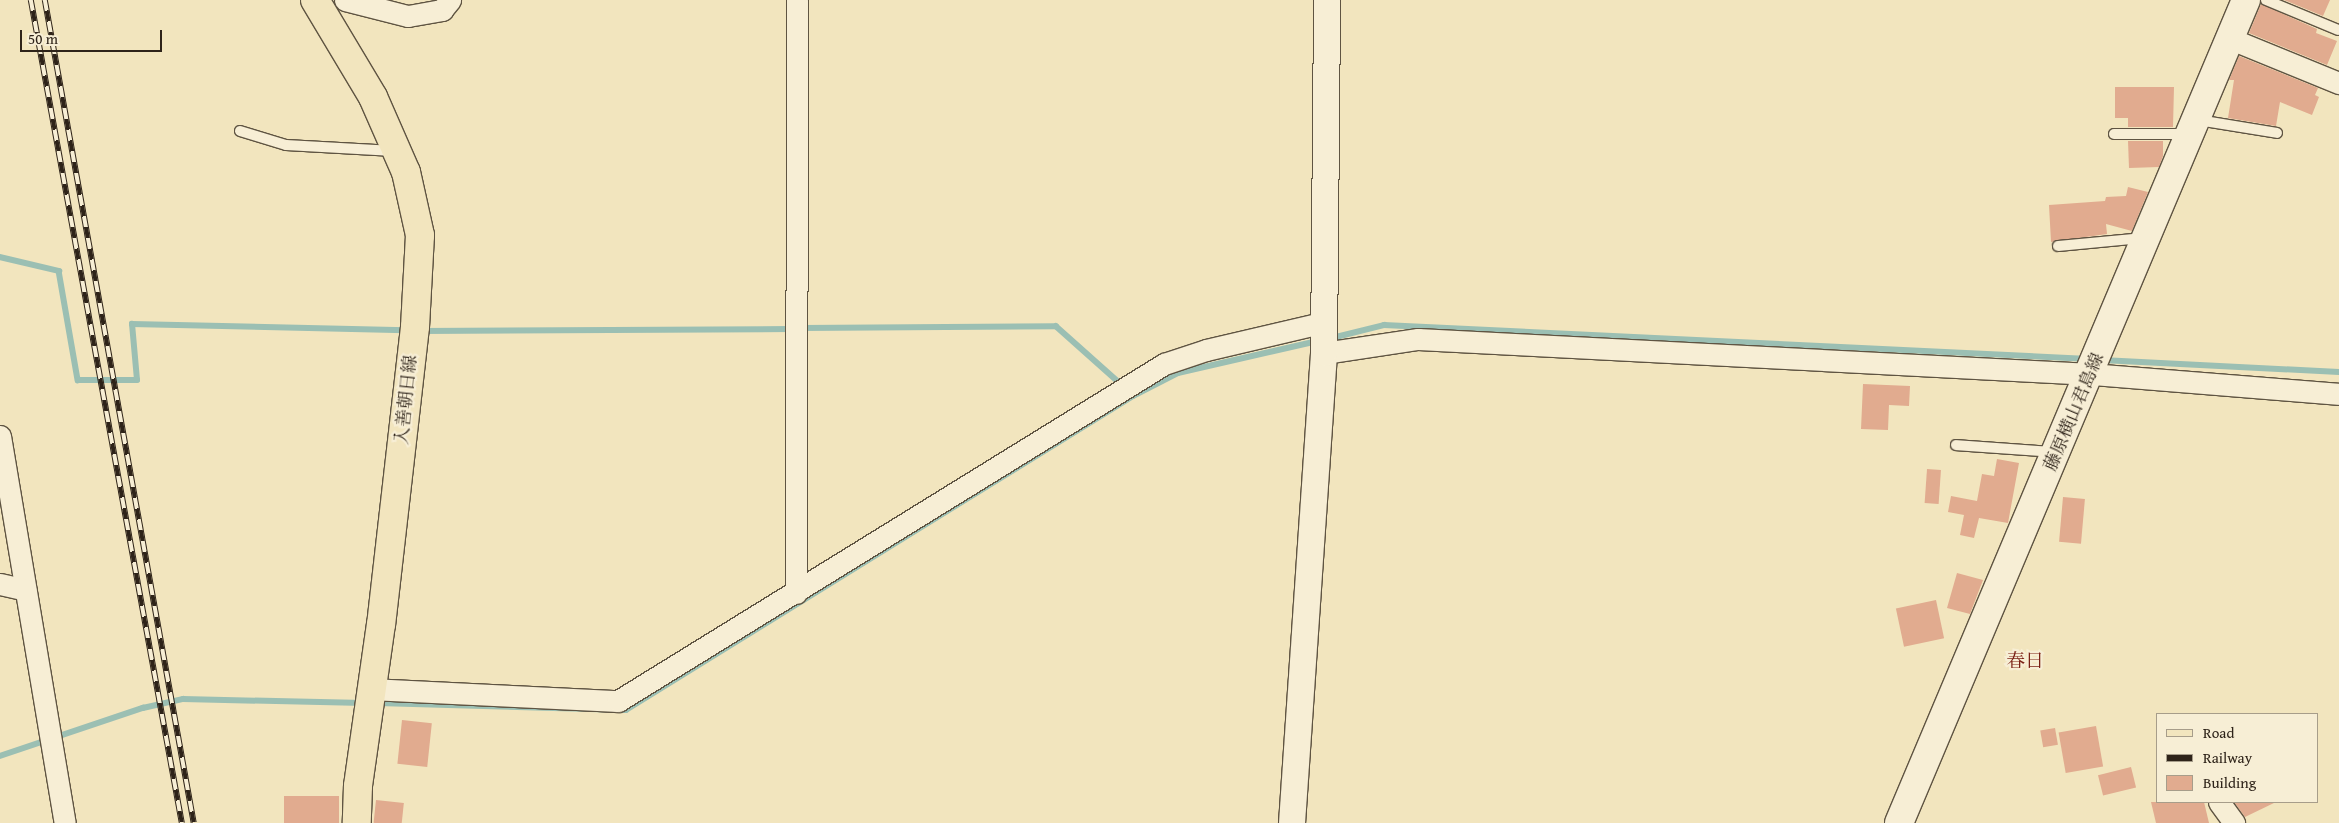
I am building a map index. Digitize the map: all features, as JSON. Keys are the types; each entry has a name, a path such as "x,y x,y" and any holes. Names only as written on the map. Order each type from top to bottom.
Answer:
{"main road":[{"name":"入善朝日線","path":"315,0 373,97 397,151 415,202 420,235 419,272 381,624 370,689 358,786 357,823"},
{"name":"藤原横山君島線","path":"1899,823 2091,374 2246,0"}],"street":[{"path":"345,0 408,16 442,10 450,0"},
{"path":"796,593 797,0"},
{"path":"1292,823 1324,353 1327,0"},
{"path":"2231,39 2339,82"},
{"path":"370,689 618,701 796,593 1164,364 1206,350 1325,322"},
{"path":"1324,353 1418,339 2091,374 2339,394"},
{"path":"0,436 64,823"},
{"path":"0,584 25,590"},
{"path":"2221,803 2234,823"}],"lane":[{"path":"2266,0 2338,30"},
{"path":"2114,134 2194,127 2277,133"},
{"path":"240,131 286,144 397,151"},
{"path":"2058,246 2148,237"},
{"path":"1956,445 2057,452"}],"building":[{"path":"2284,0 2330,0 2323,16"},
{"path":"2261,4 2317,29 2316,33 2337,41 2327,65 2249,33"},
{"path":"2239,56 2318,88 2315,95 2319,97 2312,115 2280,102 2276,126 2228,118 2234,80 2229,80"},
{"path":"2115,87 2174,87 2173,127 2128,127 2128,118 2115,118"},
{"path":"2128,141 2163,141 2163,156 2159,167 2129,168"},
{"path":"2128,187 2148,192 2132,231 2106,224 2107,234 2051,242 2049,205 2105,201 2106,197 2126,196"},
{"path":"1863,384 1910,386 1909,406 1889,405 1888,430 1861,429"},
{"path":"1997,459 2019,463 2008,523 1979,518 1974,538 1960,535 1964,515 1948,512 1951,496 1977,501 1982,474 1994,476"},
{"path":"1927,469 1941,470 1939,504 1925,503"},
{"path":"2063,497 2085,499 2081,544 2059,542"},
{"path":"1957,573 1983,580 1970,614 1947,608"},
{"path":"1936,600 1944,638 1904,647 1896,609"},
{"path":"402,720 432,723 427,767 397,764"},
{"path":"2096,726 2103,766 2066,773 2059,733"},
{"path":"2055,728 2058,745 2043,747 2040,731"},
{"path":"2131,767 2136,787 2103,796 2098,775"},
{"path":"284,796 339,796 339,823 284,823"},
{"path":"376,800 404,803 402,823 374,823"},
{"path":"2151,802 2204,803 2209,823 2156,823"},
{"path":"2235,803 2274,803 2245,817"}],"waterway":[{"path":"0,257 59,271 78,380 137,380 132,324 406,330"},
{"path":"1332,338 1384,325 2088,359"},
{"path":"801,328 1056,326 1122,385"},
{"path":"421,331 791,329"},
{"path":"378,703 626,710 1133,396 1178,373 1318,341"},
{"path":"2102,360 2339,372"},
{"path":"0,756 143,708 183,699 364,703"}],"railway":[{"path":"31,0 182,823"},
{"path":"45,0 194,823"}],"district":[{"name":"春日","path":"2025,661"}]}
